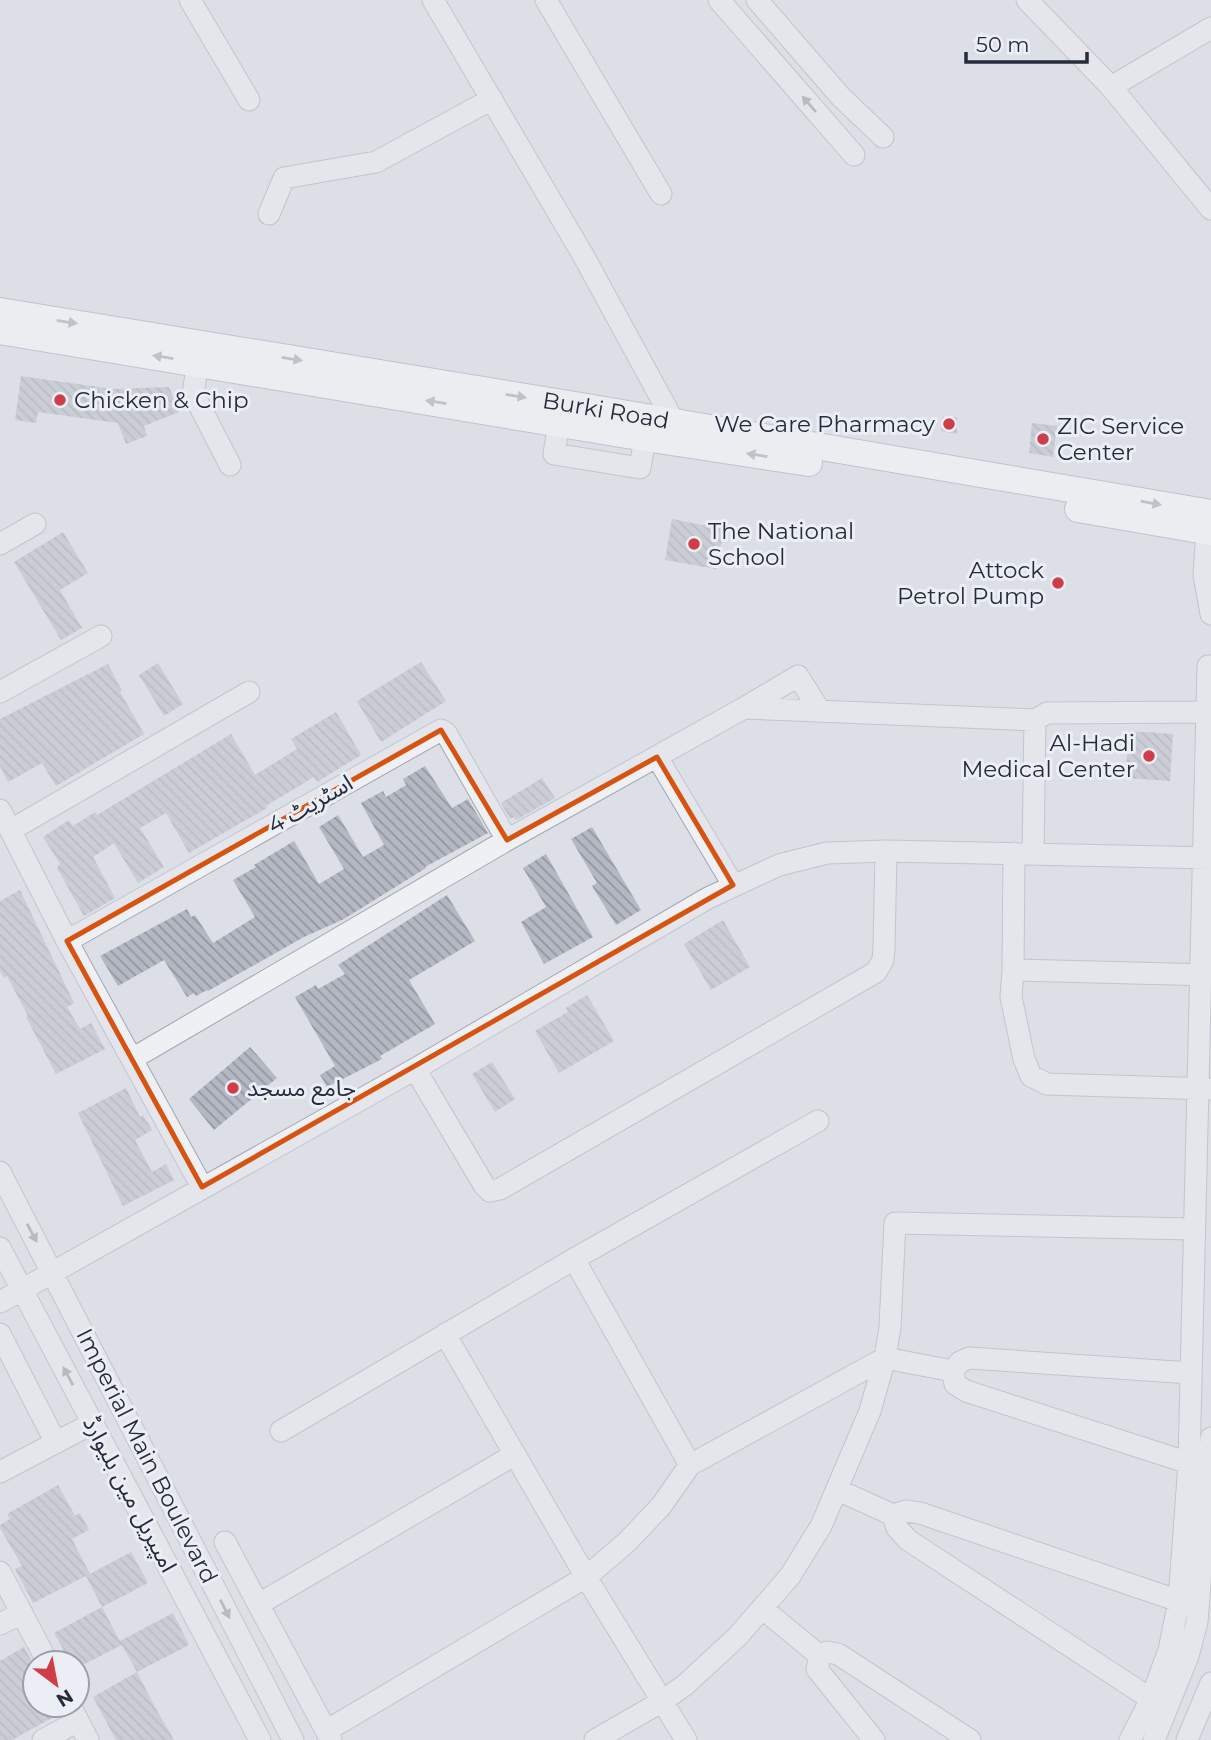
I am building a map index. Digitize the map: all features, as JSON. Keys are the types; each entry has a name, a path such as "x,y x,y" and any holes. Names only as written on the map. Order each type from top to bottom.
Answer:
{"main road":[{"name":"Burki Road","path":"0,311 674,422 1209,523"},
{"name":"Burki Road","path":"0,331 645,438 1209,523"}],"street":[{"path":"190,0 249,100"},
{"path":"433,0 583,255 674,422"},
{"path":"546,0 661,194"},
{"path":"719,0 854,155"},
{"path":"757,0 841,97 883,137"},
{"path":"1027,0 1111,87 1211,209"},
{"path":"1111,87 1211,28"},
{"path":"269,214 284,177 376,162 492,99"},
{"path":"198,363 193,393 230,465"},
{"path":"1209,523 1204,575 1211,614"},
{"path":"0,544 35,524"},
{"path":"0,692 101,636"},
{"path":"1154,1740 1178,1653 1189,1463 1200,1429 1191,1373 1193,1229 1204,1089 1206,712 1208,666 1211,666"},
{"path":"132,1059 507,840 798,676 820,711"},
{"path":"11,830 249,692"},
{"path":"744,708 1035,720 1047,713 1206,712"},
{"path":"1035,720 1011,998 1024,1059 1031,1076 1046,1084 1204,1089"},
{"name":"اسٹریٹ 4","path":"67,941 441,730 446,733 507,840"},
{"path":"657,757 733,885"},
{"path":"0,810 67,941 202,1187"},
{"path":"0,1302 415,1069 733,885 779,864 827,853 886,851 1207,858"},
{"path":"415,1069 484,1185 490,1191 500,1189 876,972 883,960 886,851"},
{"path":"1013,970 1206,975"},
{"path":"281,1431 573,1259 818,1121"},
{"name":"Imperial Main Boulevard","path":"0,1172 293,1740"},
{"path":"595,1740 661,1702 685,1685 720,1653 763,1609 790,1576 821,1526 870,1411 885,1357 890,1327 895,1223 1193,1229"},
{"name":"امپیریل مین بلیوارڈ","path":"0,1248 260,1740"},
{"path":"573,1259 690,1465"},
{"path":"0,1334 56,1443"},
{"path":"445,1334 586,1577 686,1740"},
{"path":"225,1542 328,1736 586,1577 627,1542 653,1515 690,1465 885,1357 953,1371"},
{"path":"1189,1463 966,1391 955,1384 953,1371 960,1362 969,1359 1191,1373"},
{"path":"0,1472 93,1423"},
{"path":"1130,1740 1151,1699 1198,1622 1211,1438"},
{"path":"259,1604 514,1455"},
{"path":"838,1490 893,1515 906,1511 920,1513 1179,1601"},
{"path":"893,1515 897,1528 908,1539 1151,1699"},
{"path":"0,1573 41,1649"},
{"path":"763,1609 820,1656"},
{"path":"0,1625 22,1613"},
{"path":"874,1740 821,1676 817,1669 820,1656 827,1652 838,1654 971,1740"},
{"path":"270,1696 299,1680"},
{"path":"1186,1740 1211,1683"},
{"path":"43,1740 67,1719"},
{"path":"77,1719 88,1740"}],"highlighted area":[{"path":"441,730 507,840 657,757 733,885 202,1187 67,941"}],"building":[{"path":"21,376 113,389 169,387 179,412 144,426 147,436 126,444 118,423 38,412 36,423 15,420"},
{"name":"We Care Pharmacy","path":"943,417 957,417 957,434 941,431"},
{"name":"ZIC Service Center","path":"1032,423 1057,426 1053,457 1029,453"},
{"name":"The National School","path":"672,519 724,529 716,569 665,560"},
{"path":"63,532 88,573 60,590 82,628 61,640 14,562"},
{"path":"421,662 446,701 381,742 357,701"},
{"path":"158,663 183,704 164,716 139,675"},
{"path":"108,664 122,691 120,692 144,734 56,786 42,763 8,782 0,766 0,719"},
{"path":"336,712 361,755 317,782 314,777 189,853 166,813 140,828 164,867 138,883 114,843 93,857 115,898 84,916 57,868 60,864 43,837 69,820 73,826 95,812 97,815 231,734 255,775 297,749 291,739"},
{"name":"Al-Hadi Medical Center","path":"1129,731 1173,734 1170,781 1125,778"},
{"path":"425,766 452,808 468,799 488,833 425,867 344,919 304,937 196,996 194,993 187,997 164,960 118,986 100,956 187,909 191,917 195,915 213,943 255,917 233,880 294,841 319,884 344,869 319,827 338,815 363,857 384,845 361,803 383,791 386,797 406,785 403,779"},
{"path":"542,778 555,798 516,820 514,817 510,819 501,803"},
{"path":"592,827 641,910 616,925 592,886 597,883 571,839"},
{"path":"546,854 593,937 544,964 521,922 546,907 523,868"},
{"path":"20,890 74,1003 67,1007 80,1029 91,1023 105,1049 56,1074 7,976 4,978 0,971 0,901"},
{"path":"447,895 475,941 409,980 435,1024 380,1056 382,1059 327,1087 320,1075 335,1066 295,997 316,985 318,989 345,974 338,965"},
{"path":"723,920 750,967 711,990 684,944"},
{"path":"587,995 614,1041 559,1073 535,1031 568,1012 566,1008"},
{"name":"جامع مسجد","path":"250,1047 277,1078 214,1130 189,1099"},
{"path":"492,1062 515,1099 495,1112 472,1074"},
{"path":"126,1088 140,1117 143,1115 152,1130 135,1140 152,1172 166,1164 174,1180 123,1206 78,1113"},
{"path":"58,1485 75,1516 80,1513 89,1530 72,1539 90,1574 131,1552 148,1583 102,1607 86,1576 33,1603 15,1569 22,1566 0,1525 10,1519 7,1514"},
{"path":"102,1607 120,1641 173,1613 189,1645 137,1672 122,1645 91,1661 91,1649 63,1649 54,1633"},
{"path":"24,1647 25,1649 21,1649 21,1719 50,1719 12,1740 0,1740 0,1661"},
{"path":"137,1672 174,1740 116,1740 93,1697"}],"place":[{"name":"Chicken & Chip","path":"60,400"},
{"name":"We Care Pharmacy","path":"949,424"},
{"name":"ZIC Service Center","path":"1043,439"},
{"name":"The National School","path":"694,544"},
{"name":"Attock Petrol Pump","path":"1058,583"},
{"name":"Al-Hadi Medical Center","path":"1149,756"},
{"name":"جامع مسجد","path":"233,1088"}]}
